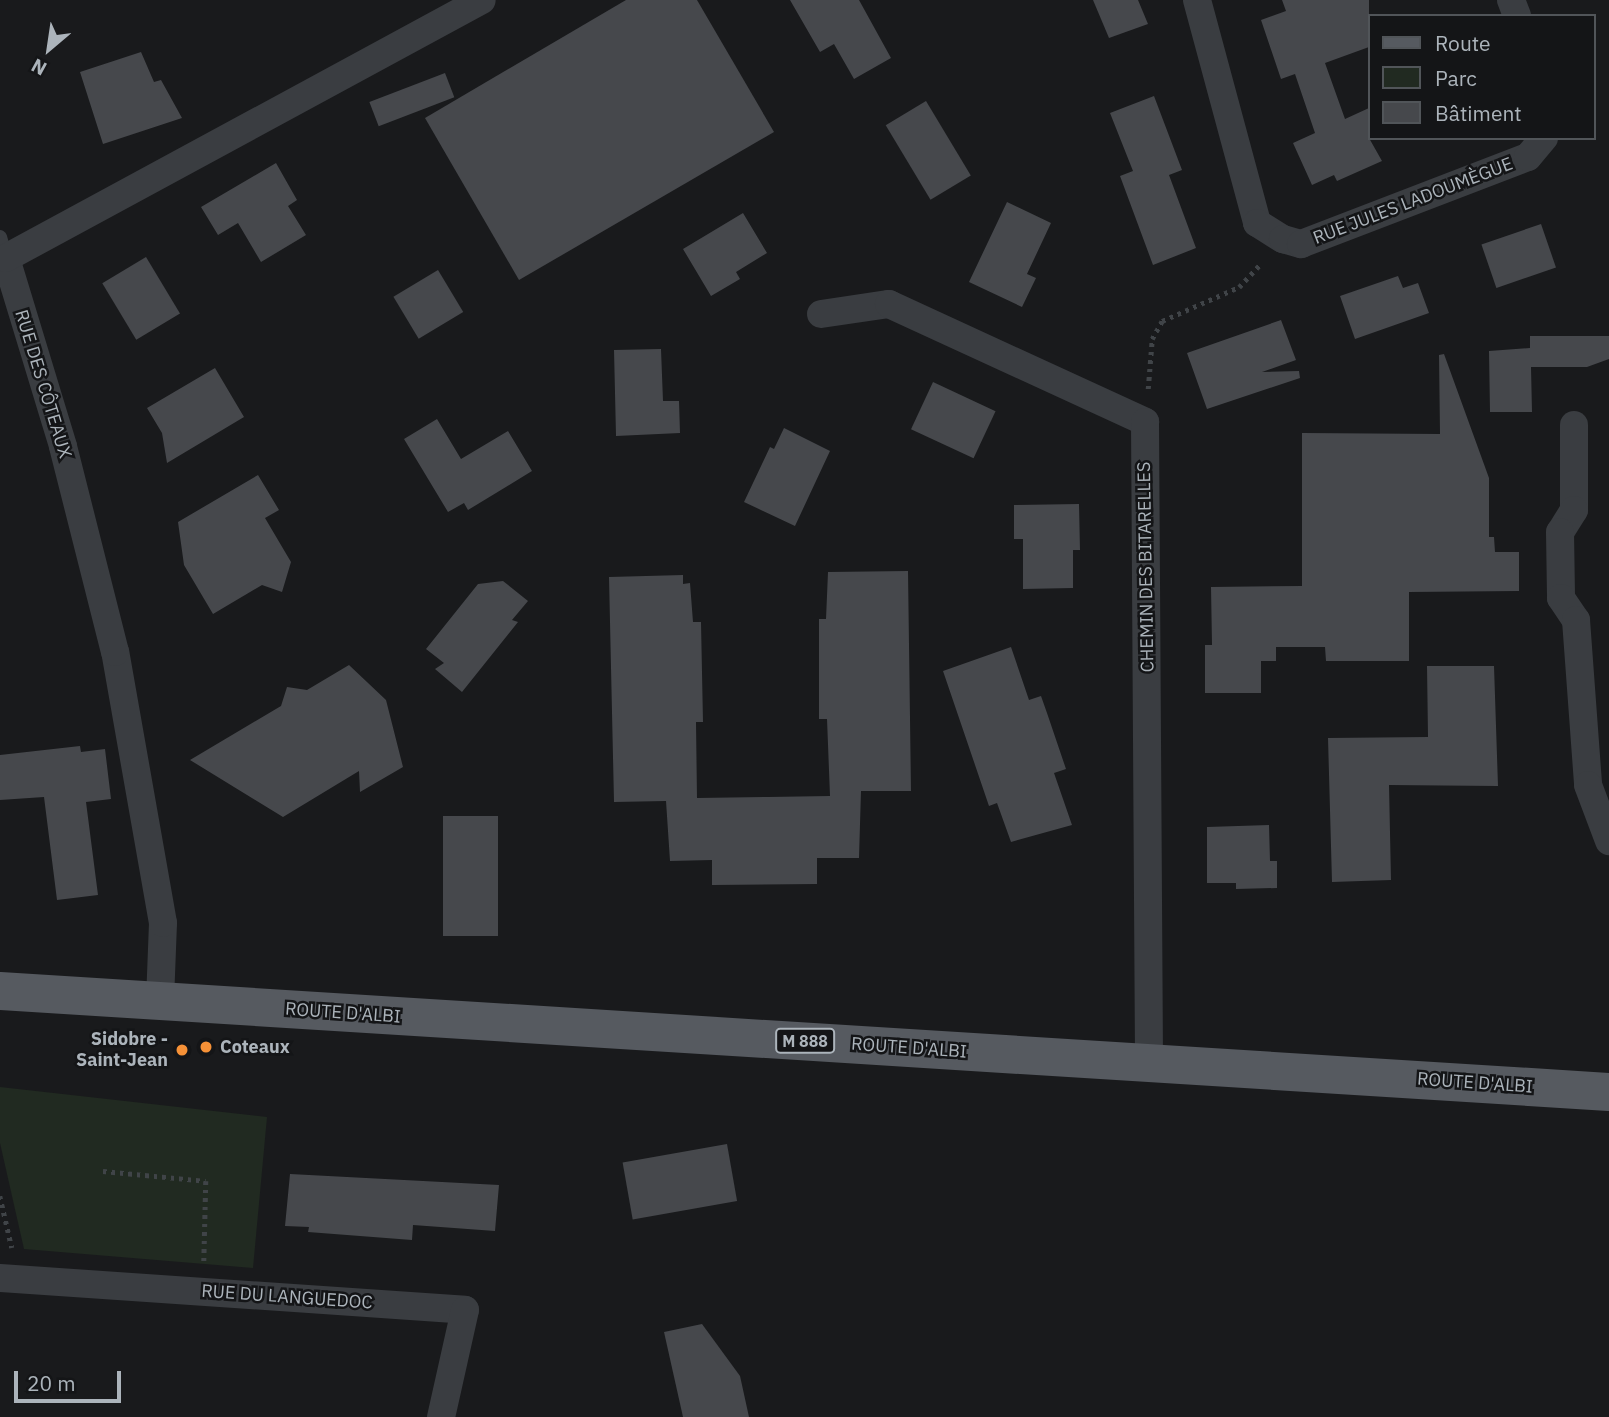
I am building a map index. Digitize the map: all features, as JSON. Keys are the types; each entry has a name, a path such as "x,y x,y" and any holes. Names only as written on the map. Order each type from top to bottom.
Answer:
{"main road":[{"name":"ROUTE D'ALBI","path":"0,990 1609,1092"}],"street":[{"name":"RUE DES CÔTEAUX","path":"160,1001 163,923 115,652 63,446 3,247 482,0"},
{"path":"1197,0 1257,223 1283,239"},
{"name":"RUE JULES LADOUMÈGUE","path":"1283,239 1301,244 1528,158 1542,140"},
{"path":"821,314 889,304 1145,422"},
{"name":"CHEMIN DES BITARELLES","path":"1145,422 1149,1063"},
{"path":"1574,425 1574,510 1560,532 1561,598 1576,620 1588,785 1609,841"},
{"name":"RUE DU LANGUEDOC","path":"9,1279 465,1310 441,1417"}],"path":[{"path":"1145,422 1152,339 1162,321 1239,287 1283,239"},
{"path":"103,1171 206,1181 203,1291"},
{"path":"0,1196 9,1279"}],"green space":[{"path":"0,1087 267,1117 253,1268 24,1249 0,1143"}],"building":[{"path":"626,0 697,0 774,132 519,280 425,118"},
{"path":"790,0 859,0 891,58 854,79 834,44 820,52"},
{"path":"1093,0 1138,0 1148,24 1109,38"},
{"path":"1282,0 1369,0 1368,47 1325,63 1345,119 1368,108 1368,140 1382,161 1337,181 1334,175 1312,185 1293,143 1315,133 1295,74 1281,79 1261,20 1286,11"},
{"path":"141,52 154,82 161,80 182,118 103,144 80,72"},
{"path":"445,73 454,97 379,126 369,102"},
{"path":"1154,96 1182,170 1169,175 1196,248 1153,265 1120,176 1133,171 1110,113"},
{"path":"926,101 971,176 931,200 886,125"},
{"path":"276,163 297,200 288,206 306,235 261,262 238,223 218,235 201,207"},
{"path":"1007,202 1051,223 1027,274 1036,278 1022,307 969,282"},
{"path":"743,213 767,253 736,272 740,279 711,296 683,249"},
{"path":"1541,224 1556,267 1496,288 1481,245"},
{"path":"146,257 180,314 136,340 102,283"},
{"path":"438,270 463,312 419,339 393,297"},
{"path":"1398,276 1403,288 1418,283 1429,313 1355,339 1340,296"},
{"path":"1281,320 1296,360 1262,372 1299,371 1300,378 1207,409 1187,353"},
{"path":"1530,336 1609,336 1609,359 1587,367 1531,367 1532,412 1490,412 1489,351 1530,348"},
{"path":"661,349 663,401 679,401 680,433 616,436 614,350"},
{"path":"1444,354 1489,478 1489,537 1494,537 1495,552 1519,552 1519,591 1409,592 1409,661 1326,661 1325,647 1276,647 1276,661 1261,661 1261,693 1205,693 1205,645 1212,645 1211,587 1302,586 1302,433 1440,434 1439,355"},
{"path":"215,368 244,417 167,463 162,433 147,408"},
{"path":"933,382 996,411 974,458 911,429"},
{"path":"437,419 461,459 508,431 532,471 468,510 464,503 448,512 404,439"},
{"path":"784,428 830,451 795,526 744,502 770,447 774,449"},
{"path":"258,475 279,510 265,518 291,562 282,592 262,585 213,614 184,565 178,522"},
{"path":"1079,504 1080,550 1073,550 1073,588 1023,589 1023,539 1014,539 1014,505"},
{"path":"908,571 911,791 861,791 859,858 817,858 817,884 712,885 712,860 670,861 666,801 614,802 609,577 683,575 683,584 690,583 693,622 701,622 703,722 696,722 697,798 830,796 827,719 819,719 819,619 826,619 828,572"},
{"path":"503,581 528,601 512,620 518,622 462,692 435,669 444,663 426,649 478,584"},
{"path":"1011,647 1029,700 1041,696 1047,713 1066,769 1054,773 1072,825 1011,842 997,803 989,806 943,671"},
{"path":"349,665 386,700 403,767 360,792 359,771 283,817 190,760 281,706 287,687 307,690"},
{"path":"1427,666 1494,666 1498,786 1389,785 1391,880 1332,882 1328,738 1428,737"},
{"path":"80,746 81,752 105,749 111,799 86,802 98,895 57,900 44,797 0,800 0,755"},
{"path":"443,816 498,816 498,936 443,936"},
{"path":"1269,825 1270,861 1277,861 1277,888 1236,889 1236,883 1207,883 1207,827"},
{"path":"727,1144 737,1201 633,1220 623,1162"},
{"path":"290,1174 499,1185 495,1231 413,1225 412,1240 308,1232 309,1227 285,1226"},
{"path":"702,1324 740,1376 749,1417 683,1417 664,1332"}],"place":[{"name":"Coteaux","path":"206,1047"},
{"name":"Sidobre - Saint-Jean","path":"182,1050"}]}
